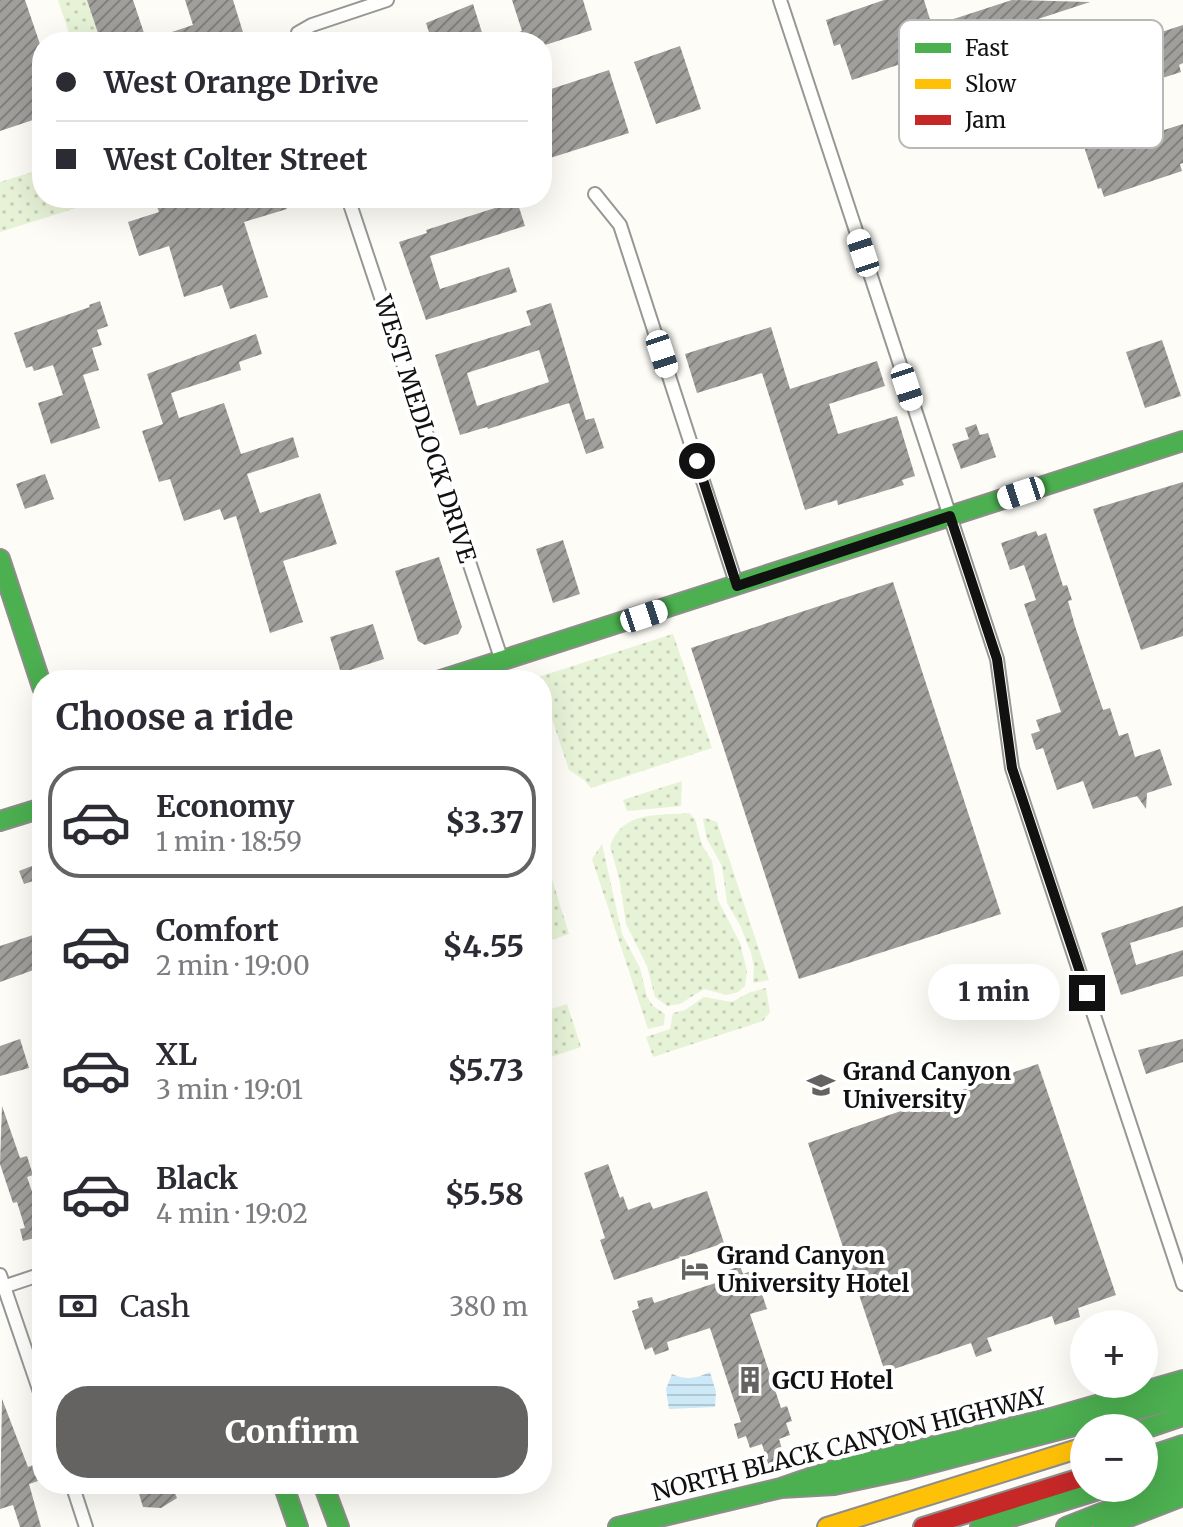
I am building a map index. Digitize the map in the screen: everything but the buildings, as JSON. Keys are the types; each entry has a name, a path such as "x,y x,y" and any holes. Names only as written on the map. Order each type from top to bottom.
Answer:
{"main road":[{"path":"473,670 1183,441"},
{"path":"0,559 36,670"},
{"path":"0,821 32,811"},
{"name":"NORTH BLACK CANYON HIGHWAY","path":"618,1527 781,1488 830,1471 1051,1418 1183,1380"},
{"path":"781,1488 834,1485 905,1470 1183,1398"},
{"path":"1158,1424 1183,1416"},
{"path":"1158,1439 1183,1431"},
{"path":"1158,1453 1183,1445"},
{"path":"827,1527 1070,1451"},
{"path":"1158,1472 1183,1464"},
{"path":"882,1527 1070,1467"},
{"path":"923,1527 1070,1481"},
{"path":"1066,1527 1183,1481"},
{"path":"286,1494 298,1527"},
{"path":"327,1494 339,1527"},
{"path":"1103,1527 1183,1496"},
{"path":"980,1527 1070,1499"}],"street":[{"path":"304,32 312,25 387,0"},
{"path":"780,0 997,659 1012,768 1183,1284"},
{"path":"595,194 620,225 737,586"},
{"name":"WEST MEDLOCK DRIVE","path":"351,208 502,661"},
{"path":"32,1276 1,1283 32,1370"},
{"path":"75,1494 86,1527"}],"green space":[{"path":"58,0 88,0 98,32 69,32"},
{"path":"32,172 32,208 76,208 0,232 0,182"},
{"path":"673,634 712,748 591,788 569,770 552,719 552,673"},
{"path":"682,781 681,806 627,811 623,800"},
{"path":"689,813 695,819 702,845 712,861 718,900 740,943 747,971 745,986 738,992 727,995 704,989 680,1004 667,1006 655,997 647,966 626,924 620,882 610,846 623,826 633,821 654,815"},
{"path":"703,819 717,822 769,980 753,983 751,953 727,903 722,866 707,839"},
{"path":"602,844 622,934 640,968 647,997 653,1006 665,1014 664,1025 648,1029 592,859"},
{"path":"552,879 569,934 552,940"},
{"path":"766,988 770,1012 763,1021 653,1057 646,1037 670,1029 673,1013 685,1010 704,997 732,1002"},
{"path":"567,1004 581,1047 552,1057 552,1009"}],"water":[{"path":"710,1372 716,1392 715,1407 669,1409 666,1389 672,1374 691,1378"}],"traffic: fast":[{"path":"472,670 1183,441"},
{"path":"0,559 36,670"},
{"path":"0,821 32,811"},
{"path":"618,1527 781,1488 830,1471 1051,1418 1183,1380"},
{"path":"781,1488 834,1485 905,1470 1183,1398"},
{"path":"1158,1424 1183,1416"},
{"path":"1158,1453 1183,1445"},
{"path":"1158,1472 1183,1464"},
{"path":"1066,1527 1183,1481"},
{"path":"286,1494 298,1527"},
{"path":"327,1494 339,1527"},
{"path":"1103,1527 1183,1496"},
{"path":"980,1527 1070,1499"}],"traffic: slow":[{"path":"827,1527 1070,1451"}],"traffic: jam":[{"path":"923,1527 1070,1481"}],"place":[{"name":"Grand Canyon University","path":"821,1085"},
{"name":"Grand Canyon University Hotel","path":"695,1269"},
{"name":"GCU Hotel","path":"750,1380"}],"route":[{"path":"697,461 737,586 950,516 997,659 1012,768 1087,993"}]}
